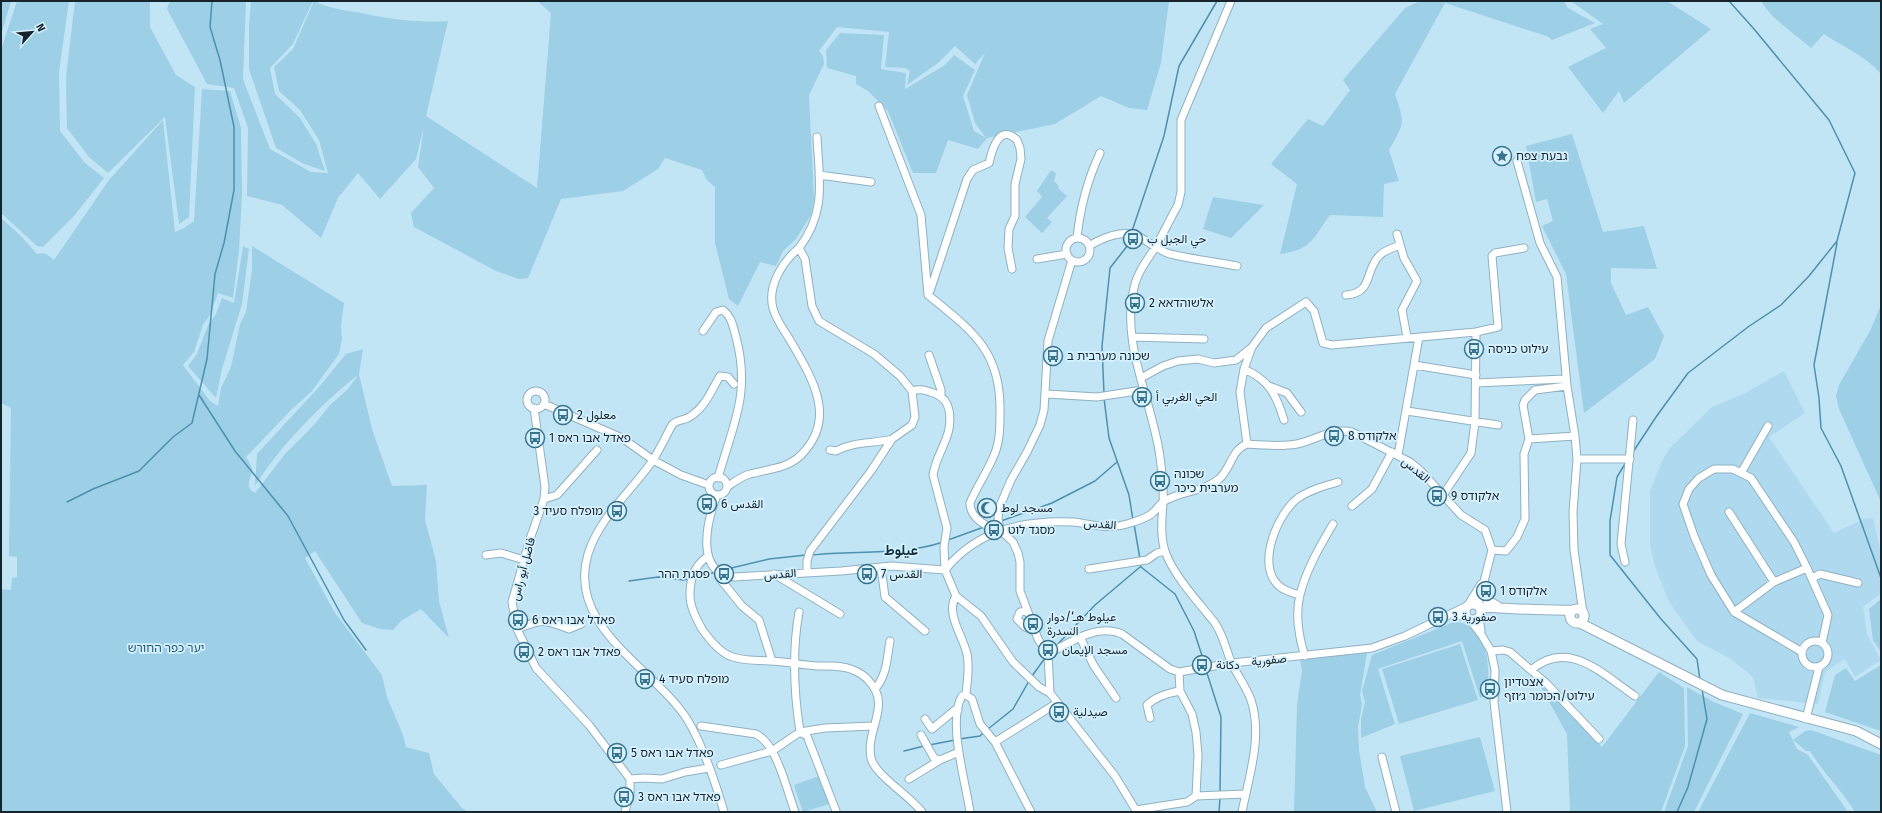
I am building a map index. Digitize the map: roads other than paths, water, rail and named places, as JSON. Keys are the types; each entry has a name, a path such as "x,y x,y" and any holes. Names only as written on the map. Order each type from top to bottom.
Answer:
{"main road":[{"path":"1482,590 1488,601 1498,606 1553,611 1578,616 1609,638 1722,695 1856,731 1881,744"},
{"path":"1467,606 1473,604 1475,614"},
{"path":"1475,614 1498,606"},
{"path":"1475,614 1513,607"}],"street":[{"path":"1231,1 1181,120 1181,192 1178,205 1140,272 1133,288 1131,315 1132,337 1140,378 1158,444 1162,474 1163,502 1161,517 1165,551 1175,571 1219,629 1232,663 1251,700 1255,718 1254,747 1250,777 1242,812"},
{"path":"879,106 921,215 928,295 970,330 995,368 1001,398 998,442 994,454 970,503 970,509 974,516 991,528 1000,530 1012,542 1018,553 1020,562 1020,591 1034,631 1048,654 1050,693"},
{"path":"928,295 967,179 973,170 989,162 992,147 996,140 1002,136 1008,136 1017,140 1022,153 1015,184 1015,216 1008,229 1008,248 1012,269"},
{"path":"726,487 750,474 785,466 800,456 810,444 818,430 821,417 819,400 812,381 776,318 771,298 781,266 799,248 810,234 817,216 820,197 817,137"},
{"path":"1077,238 1082,200 1089,177 1100,154"},
{"path":"1517,161 1540,243 1557,277 1566,382 1575,436 1577,459 1573,512 1574,550 1580,588 1578,616"},
{"path":"819,175 870,182"},
{"path":"1089,246 1100,240 1124,234 1136,235 1169,253 1236,266"},
{"path":"1397,234 1408,267 1416,277 1417,281 1402,310 1407,337"},
{"path":"1000,530 999,508 1011,480 1028,452 1040,425 1047,394 1048,341 1069,257 1068,243 1077,238 1084,240 1089,246 1089,253 1085,259 1079,262 1069,257 1037,259"},
{"path":"1346,295 1361,292 1366,284 1373,263 1380,255 1400,245"},
{"path":"799,248 805,260 812,306 819,321 874,354 900,376 912,391 915,417 912,425 892,439 879,442 862,442 845,446 836,451 830,450"},
{"path":"1140,378 1163,366 1178,361 1198,359 1214,363 1236,360 1252,347 1266,328 1306,302 1314,311 1323,343 1332,345 1407,337 1476,332 1498,327 1492,256 1495,253 1524,248"},
{"path":"703,331 711,317 716,312 723,310 730,315 741,358 740,408 718,478"},
{"path":"1443,495 1471,453 1475,422 1476,332"},
{"path":"1352,506 1372,489 1395,453 1407,411 1419,336"},
{"path":"1132,337 1204,339"},
{"path":"1247,444 1240,392 1244,369 1252,347"},
{"path":"929,355 941,390 941,396"},
{"path":"1414,365 1476,375"},
{"path":"1244,369 1256,374 1269,386 1274,393 1284,420"},
{"path":"724,812 699,741 686,718 602,627 588,599 584,583 588,552 606,520 653,460 672,425 677,421 690,417 703,406 720,376 728,377 734,384"},
{"path":"1476,383 1566,382"},
{"path":"1507,812 1494,702 1495,670 1491,651 1481,634 1475,614 1492,550 1506,551 1517,538 1525,519 1524,454 1529,439 1524,405 1525,400 1535,390 1566,382"},
{"path":"1269,386 1287,393 1301,412"},
{"path":"912,391 922,389 941,396 947,404 951,423 950,433 934,466 933,475 947,528 944,547 945,570 956,596 981,616 1013,662 1039,687 1050,693 1115,776 1136,811 1187,802 1196,796 1245,794"},
{"path":"1047,394 1097,397 1143,390"},
{"path":"538,391 543,394 545,399 544,404 540,408 534,408 530,406 527,400 528,396 532,392 538,391"},
{"path":"544,404 622,438 653,460 681,475 709,485"},
{"name":"فاضل أبو راس","path":"534,408 544,474 544,499 512,602 517,629 536,668 589,724 630,779"},
{"path":"1407,411 1498,425"},
{"path":"1625,562 1621,544 1633,420"},
{"path":"1741,473 1768,426"},
{"name":"القدس","path":"721,574 734,577 841,571 881,567 945,570 964,549 1000,530 1023,524 1046,522 1118,527 1150,515 1163,502 1215,482 1224,473 1239,449 1247,444 1299,444 1334,431 1343,430 1352,432 1395,453 1422,472 1461,515 1485,530 1492,550"},
{"path":"1529,439 1575,436"},
{"path":"807,572 807,561 810,551 872,471 892,439"},
{"path":"544,499 557,495 597,450"},
{"path":"1577,459 1630,459"},
{"path":"1802,652 1734,612 1711,575 1694,536 1683,504 1689,489 1699,478 1714,469 1733,469 1751,478 1794,542 1828,615 1822,643"},
{"path":"718,478 724,481 726,487 724,493 717,495 710,491 709,485 712,480 718,478"},
{"path":"1300,596 1278,585 1273,578 1268,563 1274,535 1287,509 1298,498 1318,488 1338,482"},
{"path":"717,495 711,512 707,532 708,556 715,569 721,574 721,580 742,606 759,620 772,661"},
{"path":"1730,512 1774,582"},
{"path":"1305,656 1300,639 1300,596 1316,553 1333,524"},
{"path":"1089,568 1147,560 1157,553 1165,551"},
{"path":"486,555 501,553 524,560"},
{"path":"708,556 699,562 693,572 690,584 690,602 696,619 707,636 719,649 730,657 852,669 868,680 875,689 879,706 870,751 874,767 915,802 922,812"},
{"path":"881,567 885,597 925,631"},
{"path":"1734,612 1774,582 1807,568"},
{"path":"774,574 840,614"},
{"path":"1812,578 1820,574 1858,583"},
{"path":"1467,606 1485,578"},
{"path":"956,596 952,603 952,611 967,654 968,668 966,695"},
{"name":"صفورية","path":"1179,672 1232,663 1372,648 1400,638 1467,606"},
{"path":"1027,611 1020,612 1017,619 1025,627 1034,631"},
{"path":"800,612 795,701 800,732"},
{"path":"1452,614 1475,614"},
{"path":"517,629 539,621 548,621 568,629 574,629 581,624"},
{"path":"1048,654 1080,637 1091,633 1113,630 1122,634 1170,669 1179,672 1180,691 1192,714 1196,732 1198,755 1196,796"},
{"path":"1080,637 1094,666 1116,698"},
{"path":"875,689 881,683 890,641"},
{"path":"1806,718 1819,667 1828,658 1828,650 1822,643 1810,642 1806,645 1802,652 1804,661 1806,664 1814,668 1819,667"},
{"path":"1491,651 1503,650 1510,652 1531,670 1599,739"},
{"path":"1531,670 1540,662 1554,657 1571,656 1588,664 1635,696"},
{"path":"1150,718 1147,705 1151,701 1168,693 1180,691"},
{"path":"966,695 962,696 959,701 957,732 959,752 970,812"},
{"path":"966,695 972,699 980,724 995,742 1031,812"},
{"path":"995,742 1057,703"},
{"path":"925,719 932,728 955,710 958,710"},
{"path":"701,726 756,734 762,737 772,751 796,812"},
{"path":"722,765 772,751 800,732 825,728 874,726"},
{"path":"800,732 807,736 836,811"},
{"path":"921,735 934,758 940,760"},
{"path":"909,779 940,760 959,752"},
{"path":"1382,757 1396,812"},
{"path":"626,812 630,792 630,779 662,779 685,772 709,768"}],"waterway":[{"path":"67,502 93,489 139,471 173,437 192,423 207,359 215,274 224,243 234,190 234,127 220,60 210,27 212,1"},
{"path":"1132,231 1164,136 1179,66 1217,1"},
{"path":"1633,452 1688,373 1748,327 1781,305 1809,276 1837,241 1855,173 1829,120 1729,1"},
{"path":"1104,394 1102,346 1110,268 1128,245 1131,237"},
{"path":"1837,243 1814,365 1819,398 1821,428 1841,466 1881,578"},
{"path":"199,395 235,451 288,516 344,620 366,650"},
{"path":"1104,398 1109,438 1129,495 1133,520"},
{"path":"1001,521 1052,503 1095,481 1117,462"},
{"path":"1625,464 1617,477 1610,521 1610,555 1661,619 1697,659 1700,680"},
{"path":"1134,524 1140,559"},
{"path":"948,540 984,527"},
{"path":"812,555 895,551 943,542"},
{"path":"723,570 769,559 806,555"},
{"path":"1140,563 1141,567 1175,594 1194,631 1205,665"},
{"path":"1057,645 1095,605 1140,567"},
{"path":"694,578 716,572"},
{"path":"629,581 658,577 683,580 688,579"},
{"path":"1032,676 1045,658"},
{"path":"1206,670 1221,717 1220,792"},
{"path":"988,729 1013,709 1029,681"},
{"path":"1677,812 1688,787 1707,719 1702,689"},
{"path":"959,739 980,736 984,732"},
{"path":"929,745 955,740"},
{"path":"904,751 924,746"},
{"path":"1219,812 1220,798"}],"place":[{"name":"גבעת צפח","path":"1502,156"},
{"name":"حي الجبل ب","path":"1133,239"},
{"name":"אלשוהדאא 2","path":"1135,303"},
{"name":"עילוט כניסה","path":"1474,349"},
{"name":"שכונה מערבית ב","path":"1053,356"},
{"name":"الحي الغربي أ","path":"1142,397"},
{"name":"معلول 2","path":"563,415"},
{"name":"אלקודס 8","path":"1334,436"},
{"name":"פאדל אבו ראס 1","path":"535,438"},
{"name":"שכונה מערבית כיכר","path":"1160,481"},
{"name":"אלקודס 9","path":"1437,496"},
{"name":"القدس 6","path":"707,504"},
{"name":"مسجد لوط","path":"987,508"},
{"name":"מופלח סעיד 3","path":"617,511"},
{"name":"מסגד לוט","path":"994,530"},
{"name":"פסגת ההר","path":"724,574"},
{"name":"القدس 7","path":"867,574"},
{"name":"אלקודס 1","path":"1486,591"},
{"name":"صفورية 3","path":"1438,617"},
{"name":"פאדל אבו ראס 6","path":"518,620"},
{"name":"عيلوط هـ‘/دوار السدرة","path":"1033,624"},
{"name":"مسجد الإيمان","path":"1048,650"},
{"name":"פאדל אבו ראס 2","path":"524,652"},
{"name":"دكانة","path":"1202,665"},
{"name":"מופלח סעיד 4","path":"645,679"},
{"name":"אצטדיון עילוט/הכומר ג׳וזף","path":"1490,689"},
{"name":"صيدلية","path":"1059,712"},
{"name":"פאדל אבו ראס 5","path":"617,753"},
{"name":"פאדל אבו ראס 3","path":"624,797"}],"district":[{"name":"عيلوط","path":"901,550"}],"park label":[{"name":"יער כפר החורש","path":"166,648"}]}
